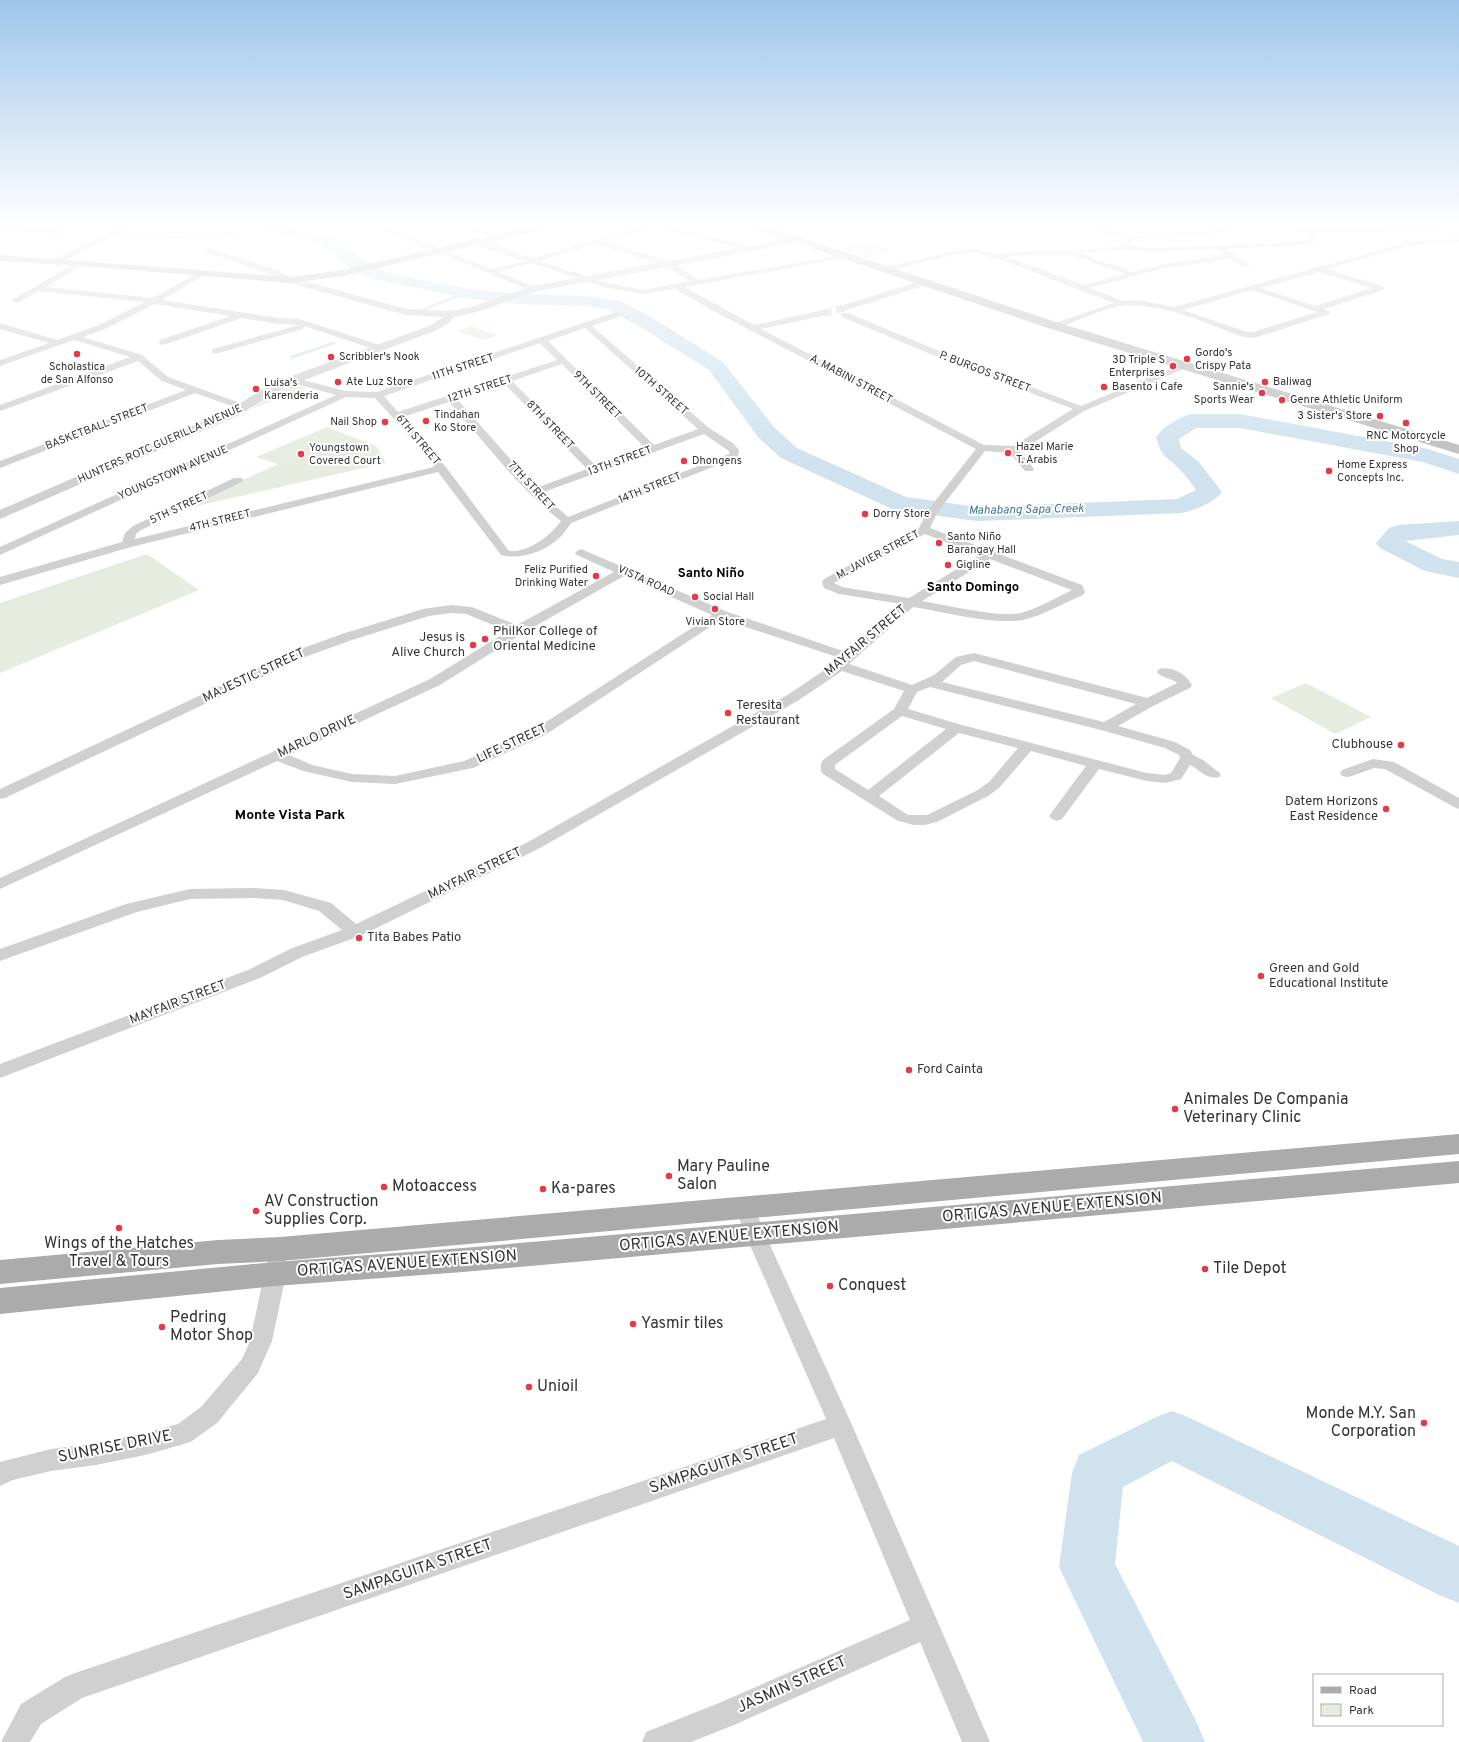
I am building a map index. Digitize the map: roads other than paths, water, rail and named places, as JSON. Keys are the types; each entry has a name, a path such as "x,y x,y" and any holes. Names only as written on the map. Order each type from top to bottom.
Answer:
{"main road":[{"path":"989,304 1183,366 1459,450"},
{"name":"ORTIGAS AVENUE EXTENSION","path":"0,1301 278,1262 745,1207 1459,1144"},
{"name":"ORTIGAS AVENUE EXTENSION","path":"0,1272 218,1252 278,1262 463,1260 1459,1172"}],"street":[{"path":"0,364 102,327 147,304"},
{"path":"175,304 279,321 299,322 380,348"},
{"path":"376,304 406,312 450,314 473,310 488,304"},
{"name":"A. MABINI STREET","path":"710,304 982,448"},
{"name":"P. BURGOS STREET","path":"863,304 844,311 948,358 1081,409"},
{"path":"1055,326 1123,304"},
{"path":"1150,304 1174,310 1251,336 1326,312 1305,304"},
{"path":"1174,310 1194,304"},
{"path":"1317,308 1329,304"},
{"path":"753,328 824,313"},
{"name":"HUNTERS ROTC GUERILLA AVENUE","path":"0,515 220,419 279,385 433,328 445,321 450,314"},
{"path":"163,342 242,315"},
{"name":"11TH STREET","path":"378,395 616,315"},
{"path":"216,351 307,325"},
{"name":"10TH STREET","path":"586,325 705,430 729,445 734,450 734,455"},
{"path":"0,326 139,357 161,377 243,407"},
{"path":"0,332 10,329"},
{"name":"9TH STREET","path":"542,340 652,449"},
{"path":"0,408 139,357"},
{"name":"12TH STREET","path":"398,415 563,361"},
{"path":"982,448 1013,449 1081,409 1183,366"},
{"path":"292,380 345,394 378,395"},
{"name":"8TH STREET","path":"506,380 594,470"},
{"name":"BASKETBALL STREET","path":"0,465 194,390"},
{"name":"YOUNGSTOWN AVENUE","path":"0,551 345,394"},
{"name":"6TH STREET","path":"378,395 398,415 441,468 503,550 510,555"},
{"name":"7TH STREET","path":"451,398 548,507 567,521 555,536 524,553 510,555"},
{"name":"13TH STREET","path":"534,492 705,430"},
{"name":"M. JAVIER STREET","path":"910,603 839,590 832,588 828,582 924,530 932,512 982,448"},
{"path":"1013,449 1029,469"},
{"name":"14TH STREET","path":"567,521 734,455"},
{"name":"4TH STREET","path":"129,539 144,540 441,468"},
{"name":"5TH STREET","path":"129,539 137,528 238,480"},
{"path":"910,603 996,618 1011,618 1024,616 1079,592 1078,588 924,530"},
{"path":"0,581 129,539"},
{"name":"VISTA ROAD","path":"581,553 721,614 912,689"},
{"name":"MAYFAIR STREET","path":"0,1071 254,974 296,953 354,932 534,845 788,701 844,662 910,603 990,554"},
{"name":"MARLO DRIVE","path":"0,884 435,682 518,630 624,571"},
{"name":"MAJESTIC STREET","path":"0,795 300,654 347,636 427,612 451,609 468,610 518,630"},
{"name":"LIFE STREET","path":"277,756 308,768 352,778 395,780 468,765 540,732 721,614"},
{"path":"1028,746 994,785 983,793 932,819 923,822 903,818 828,771 828,764 900,711 912,689 930,683 941,677 955,662 974,657 1148,703"},
{"path":"1106,727 1148,703 1185,685 1182,679 1174,674 1164,672"},
{"path":"930,683 1106,727 1170,745 1185,753 1187,758 1198,763 1214,774"},
{"path":"900,711 957,728 1147,776 1165,779 1176,776 1187,758"},
{"path":"868,797 957,728"},
{"path":"1057,816 1096,763"},
{"path":"1347,773 1373,763 1389,765 1459,804"},
{"path":"0,955 132,908 190,894 254,893 284,895 325,907 354,932"},
{"path":"745,1207 755,1234 840,1425 976,1742"},
{"name":"SUNRISE DRIVE","path":"3,1471 51,1460 96,1454 145,1444 184,1433 209,1415 250,1366 261,1341 278,1262"},
{"name":"SAMPAGUITA STREET","path":"14,1742 31,1714 75,1687 840,1425"},
{"name":"JASMIN STREET","path":"656,1742 724,1715 926,1626"}],"waterway":[{"path":"420,311 437,304"},
{"name":"Mahabang Sapa Creek","path":"610,304 615,305 649,324 716,366 766,432 789,453 901,504 977,514 1182,506 1210,492 1190,466 1171,451 1167,437 1191,421 1240,421 1428,456 1459,467"},
{"path":"292,357 334,343"},
{"name":"Mahabang Sapa Creek","path":"1459,528 1398,533 1389,543 1434,565 1459,570"},
{"path":"1175,1742 1087,1567 1098,1473 1172,1435 1459,1575"}],"tunnel":[{"path":"824,313 843,308"}],"place":[{"name":"Scholastica de San Alfonso","path":"77,354"},
{"name":"Scribbler's Nook","path":"331,357"},
{"name":"Gordo's Crispy Pata","path":"1187,359"},
{"name":"3D Triple S Enterprises","path":"1173,366"},
{"name":"Ate Luz Store","path":"338,382"},
{"name":"Baliwag","path":"1265,382"},
{"name":"Basento i Cafe","path":"1104,387"},
{"name":"Luisa's Karenderia","path":"256,389"},
{"name":"Sannie's Sports Wear","path":"1262,393"},
{"name":"Genre Athletic Uniform","path":"1282,400"},
{"name":"3 Sister's Store","path":"1380,416"},
{"name":"Tindahan Ko Store","path":"426,421"},
{"name":"Nail Shop","path":"385,422"},
{"name":"RNC Motorcycle Shop","path":"1406,423"},
{"name":"Hazel Marie T. Arabis","path":"1008,453"},
{"name":"Youngstown Covered Court","path":"301,454"},
{"name":"Dhongens","path":"684,461"},
{"name":"Home Express Concepts Inc.","path":"1329,471"},
{"name":"Dorry Store","path":"865,514"},
{"name":"Santo Niño Barangay Hall","path":"939,543"},
{"name":"Gigline","path":"948,565"},
{"name":"Feliz Purified Drinking Water","path":"596,576"},
{"name":"Social Hall","path":"695,597"},
{"name":"Vivian Store","path":"715,609"},
{"name":"PhilKor College of Oriental Medicine","path":"485,639"},
{"name":"Jesus is Alive Church","path":"473,645"},
{"name":"Teresita Restaurant","path":"728,713"},
{"name":"Clubhouse","path":"1401,745"},
{"name":"Datem Horizons East Residence","path":"1386,809"},
{"name":"Tita Babes Patio","path":"359,938"},
{"name":"Green and Gold Educational Institute","path":"1261,976"},
{"name":"Ford Cainta","path":"909,1070"},
{"name":"Animales De Compania Veterinary Clinic","path":"1175,1109"},
{"name":"Mary Pauline Salon","path":"669,1176"},
{"name":"Motoaccess","path":"384,1187"},
{"name":"Ka-pares","path":"543,1189"},
{"name":"AV Construction Supplies Corp.","path":"256,1211"},
{"name":"Wings of the Hatches Travel & Tours","path":"119,1228"},
{"name":"Tile Depot","path":"1205,1269"},
{"name":"Conquest","path":"830,1286"},
{"name":"Yasmir tiles","path":"633,1324"},
{"name":"Pedring Motor Shop","path":"162,1327"},
{"name":"Unioil","path":"529,1387"},
{"name":"Monde M.Y. San Corporation","path":"1424,1423"}],"district":[{"name":"Santo Niño","path":"711,574"},
{"name":"Santo Domingo","path":"973,588"},
{"name":"Monte Vista Park","path":"290,815"}]}
